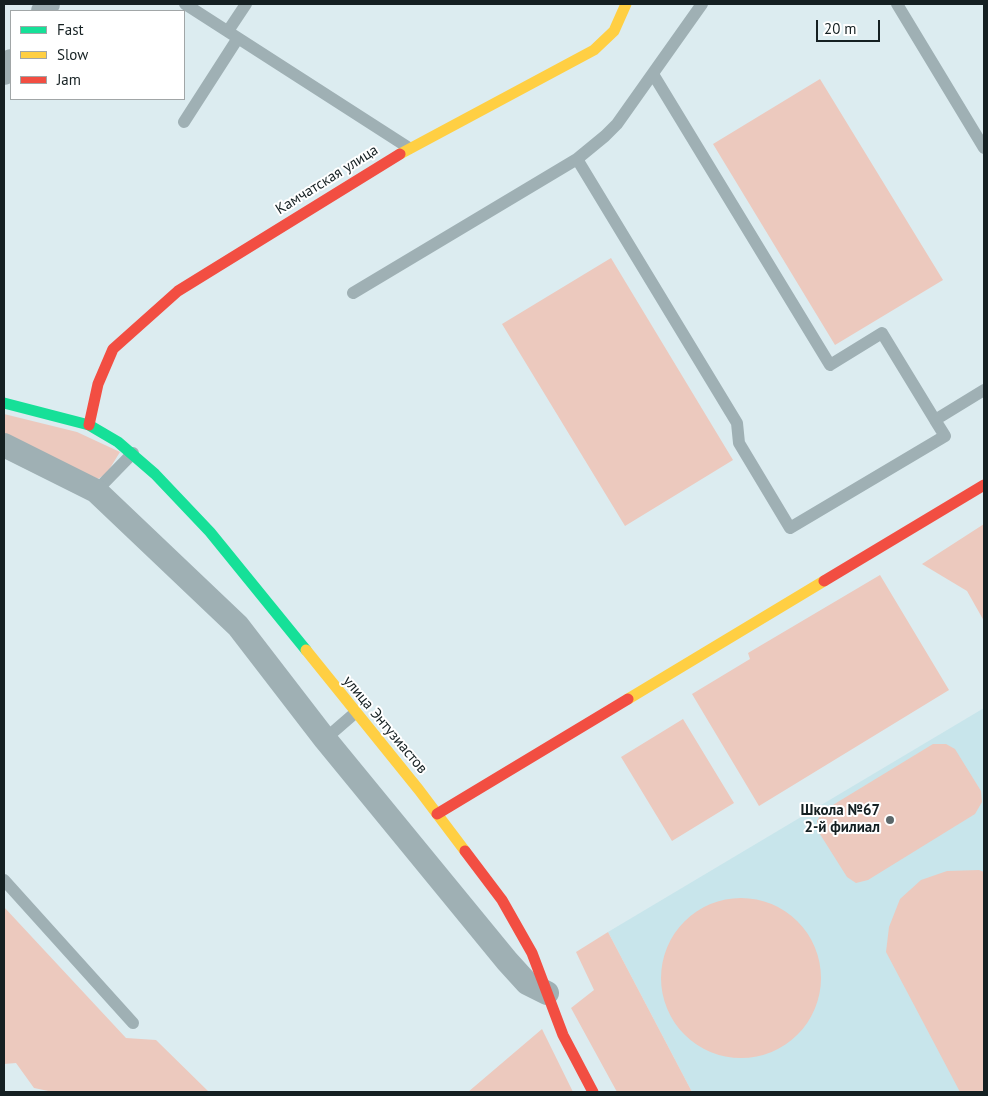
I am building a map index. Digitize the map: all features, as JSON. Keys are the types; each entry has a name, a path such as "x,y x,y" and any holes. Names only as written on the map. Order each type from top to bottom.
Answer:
{"street":[{"name":"Камчатская улица","path":"90,426 98,384 113,348 178,291 408,148 594,50 614,31 626,4"},
{"name":"улица Энтузиастов","path":"4,403 90,426 133,454 210,532 438,814 502,900 532,953 563,1035 593,1092"},
{"path":"4,445 96,491 238,626 326,739 507,961 527,983 547,993"},
{"path":"438,814 984,485"}],"lane":[{"path":"185,4 408,148"},
{"path":"184,122 233,35 246,4"},
{"path":"353,293 577,159 605,136 617,124 702,4"},
{"path":"897,4 984,148"},
{"path":"577,159 737,423 739,443 790,528 945,436 882,333 830,365 653,74"},
{"path":"935,420 984,390"},
{"path":"96,491 133,454"},
{"path":"326,739 355,713"},
{"path":"4,880 133,1023"}],"shaded area":[{"path":"820,79 943,280 835,345 713,144"},
{"path":"611,258 733,460 625,526 502,324"},
{"path":"4,414 77,432 120,452 107,473 98,479 4,437"},
{"path":"984,524 984,621 967,591 922,564"},
{"path":"880,575 949,690 759,806 692,694 750,659 748,653"},
{"name":"Школа №67 2-й филиал","path":"984,708 984,1092 692,1092 608,932"},
{"path":"683,719 734,803 672,841 621,757"},
{"path":"933,744 946,744 955,749 981,791 982,802 975,814 868,880 856,883 847,877 818,831 817,821 823,811"},
{"path":"979,870 984,872 984,1092 960,1092 886,952 889,927 900,899 921,880 947,871"},
{"path":"741,898 772,904 792,916 803,927 815,947 821,978 815,1009 803,1029 792,1040 772,1052 741,1058 710,1052 690,1040 679,1029 667,1009 661,978 667,947 679,927 690,916 710,904"},
{"path":"4,907 126,1038 156,1040 209,1092 53,1092 34,1088 16,1063 4,1064"},
{"path":"608,932 692,1092 617,1092 571,1008 594,990 576,952"},
{"path":"542,1029 573,1092 468,1092"}],"traffic: fast":[{"path":"4,403 89,425 118,442 155,474 210,532 306,650"}],"traffic: slow":[{"path":"400,154 594,50 614,31 626,4"},
{"path":"628,699 824,581"},
{"path":"306,650 419,790 465,851"}],"traffic: jam":[{"path":"89,425 98,384 113,349 178,291 400,154"},
{"path":"824,581 984,485"},
{"path":"437,814 628,699"},
{"path":"465,851 502,900 532,953 563,1035 593,1092"}],"place":[{"name":"Школа №67 2-й филиал","path":"890,820"}]}
